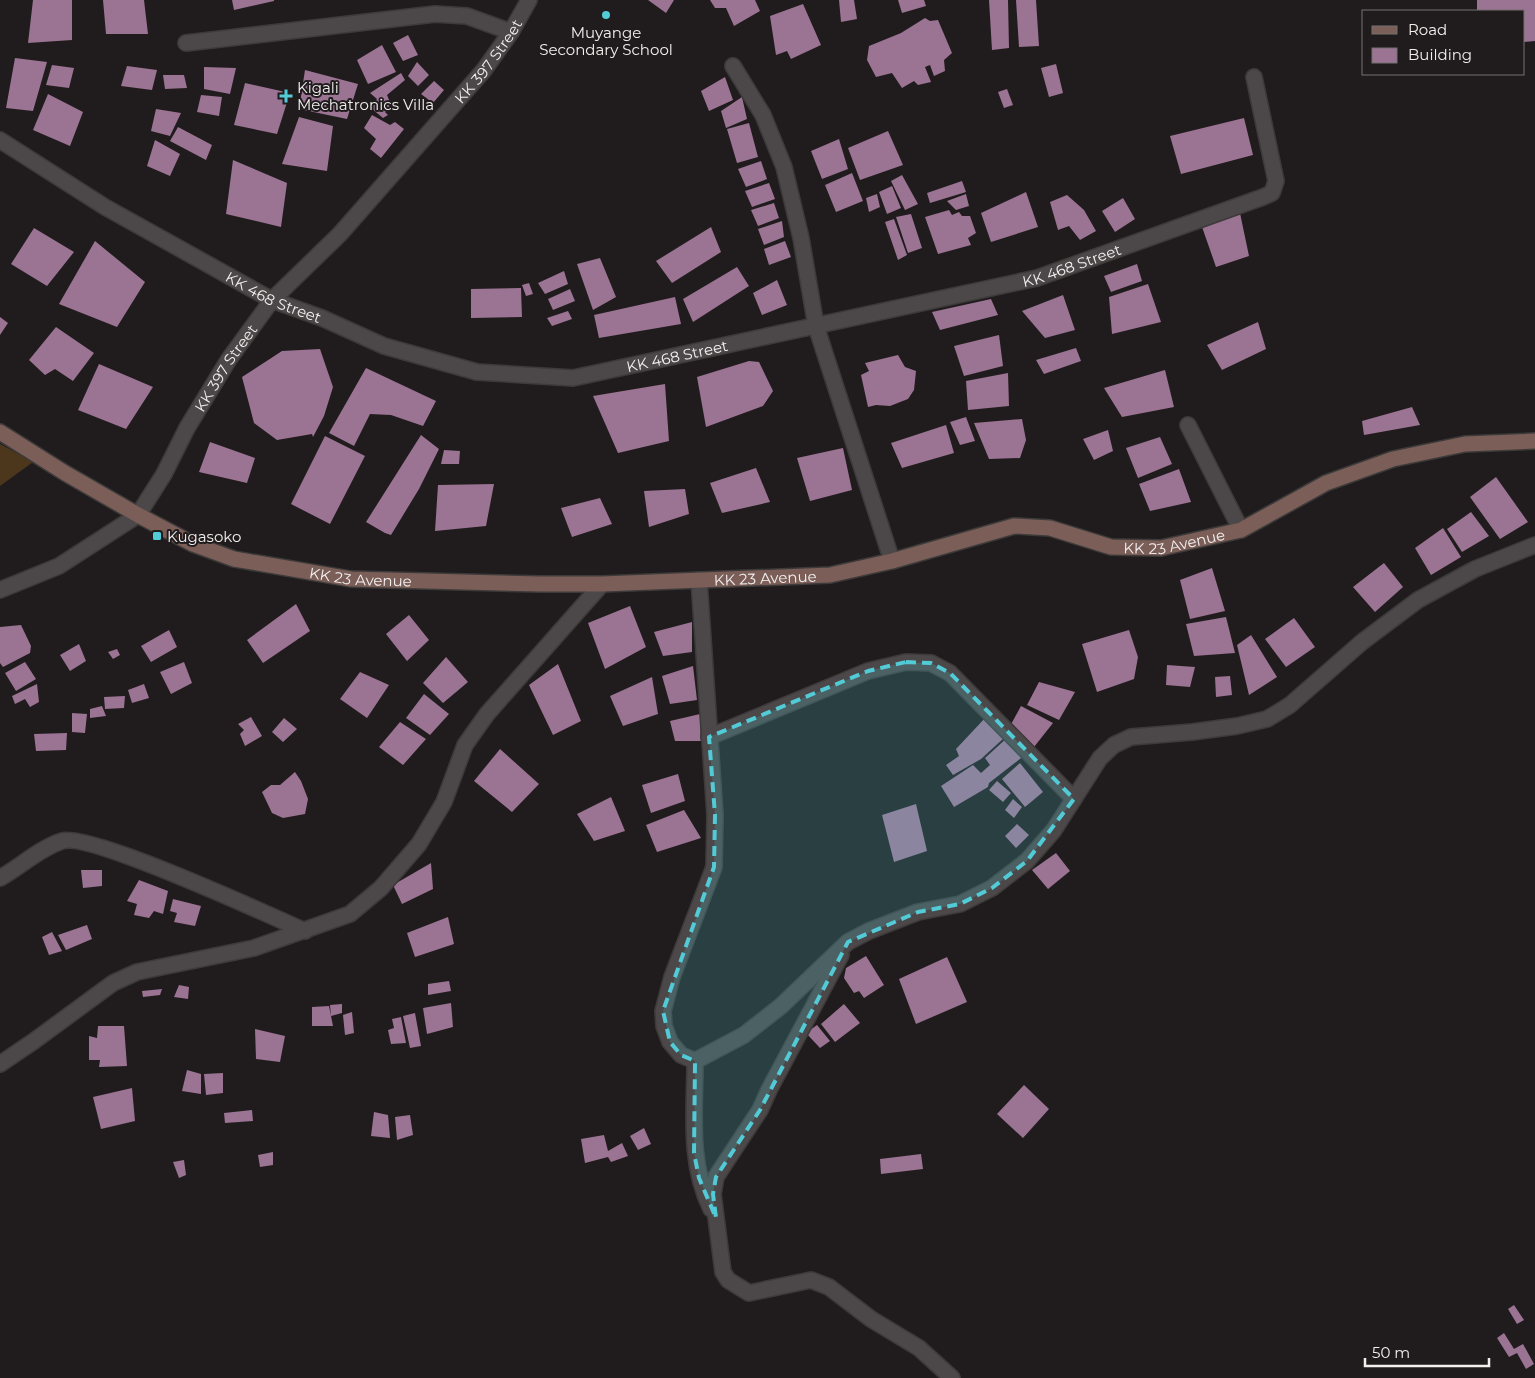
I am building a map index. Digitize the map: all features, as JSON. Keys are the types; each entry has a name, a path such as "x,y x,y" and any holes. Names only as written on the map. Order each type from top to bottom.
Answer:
{"main road":[{"name":"KK 23 Avenue","path":"0,432 65,473 138,515 193,544 234,559 351,579 602,584 830,575 892,561 1014,526 1050,528 1111,547 1161,548 1241,530 1326,483 1394,459 1466,444 1535,441"}],"street":[{"name":"KK 397 Street","path":"0,590 59,566 138,515 164,474 187,428 229,359 272,300 340,234 484,70 511,32 529,0"},
{"path":"186,43 435,14 467,16 511,32"},
{"path":"733,66 762,115 784,167 801,238 816,326 892,561"},
{"name":"KK 468 Street","path":"0,140 105,207 272,300 322,318 384,346 478,372 573,378 1036,278 1263,198 1272,193 1276,180 1254,77"},
{"path":"1188,425 1241,530"},
{"path":"695,1061 752,1029 781,1006 848,942 868,931 918,912 960,904 992,888 1027,861 1054,830 1100,758 1114,745 1131,737 1192,732 1237,726 1267,719 1290,705 1362,642 1418,600 1475,569 1535,546"},
{"path":"695,1061 681,1055 670,1042 664,1026 662,1011 672,977 714,867 716,815 699,580"},
{"path":"0,1064 113,983 137,972 254,948 350,914 381,888 419,844 444,802 465,745 487,714 602,584"},
{"path":"709,737 868,671 906,662 931,663 950,673 1074,799"},
{"path":"0,878 64,840 92,844 191,881 305,931"},
{"path":"848,942 760,1110 716,1176 713,1194 723,1272 728,1280 749,1293 811,1280 829,1287 871,1319 919,1348 952,1378"},
{"path":"695,1061 694,1153 705,1196 716,1218"}],"highlighted area":[{"path":"906,662 931,663 950,673 1074,799 1027,861 992,888 960,904 918,912 848,942 760,1110 716,1177 713,1194 716,1218 699,1178 694,1153 695,1061 681,1055 670,1042 663,1011 714,867 715,815 709,737 868,671"}],"shaded area":[{"path":"0,444 33,462 0,486"}],"building":[{"path":"33,0 72,0 72,40 28,43"},
{"path":"103,0 144,0 148,34 106,34"},
{"path":"232,0 274,0 274,1 234,10"},
{"path":"648,0 674,0 666,13"},
{"path":"710,0 755,0 760,11 734,26 726,8 715,8"},
{"path":"839,0 854,0 857,19 841,22"},
{"path":"898,0 924,0 926,6 902,13"},
{"path":"989,0 1008,0 1009,48 992,50"},
{"path":"1016,0 1036,0 1039,46 1019,47"},
{"path":"1477,0 1535,0 1535,41 1525,42 1525,10 1477,10"},
{"path":"803,4 821,45 791,59 787,51 776,55 770,16"},
{"path":"925,18 930,21 938,20 952,53 944,60 945,71 934,76 930,65 925,67 931,82 918,85 914,81 902,88 892,73 876,77 867,60 869,46 901,33"},
{"path":"408,35 418,55 403,61 393,43"},
{"path":"382,45 396,72 368,84 357,60"},
{"path":"15,58 47,62 33,111 6,108"},
{"path":"417,62 429,75 418,86 408,76"},
{"path":"1056,64 1063,93 1049,97 1041,68"},
{"path":"52,65 74,68 69,88 46,85"},
{"path":"127,66 157,70 152,90 121,86"},
{"path":"204,67 236,68 230,94 204,89"},
{"path":"305,70 358,84 347,119 299,109"},
{"path":"401,73 405,80 387,95 392,107 385,112 388,115 383,118 371,108 377,99 370,93"},
{"path":"163,75 184,75 187,88 165,89"},
{"path":"725,77 733,100 709,111 701,91"},
{"path":"434,81 444,90 433,103 421,94"},
{"path":"245,83 290,93 277,134 234,125"},
{"path":"1007,89 1013,105 1004,108 998,92"},
{"path":"48,94 83,112 70,146 33,130"},
{"path":"201,95 222,97 219,116 197,112"},
{"path":"742,97 747,119 726,128 721,111"},
{"path":"156,109 181,113 170,136 151,131"},
{"path":"372,115 390,125 395,122 404,129 381,158 370,149 376,139 364,128"},
{"path":"299,117 333,126 327,171 282,164"},
{"path":"1244,118 1253,155 1181,174 1170,136"},
{"path":"749,123 758,157 737,163 727,129"},
{"path":"178,127 212,145 206,160 170,141"},
{"path":"888,131 903,165 860,180 848,148"},
{"path":"839,139 848,169 822,179 811,151"},
{"path":"155,140 180,154 170,176 147,166"},
{"path":"233,160 287,183 281,227 226,214"},
{"path":"761,161 767,179 746,187 738,169"},
{"path":"852,173 863,201 836,212 825,185"},
{"path":"902,175 918,204 905,210 891,181"},
{"path":"962,181 966,192 930,203 927,193"},
{"path":"769,183 775,199 752,207 745,191"},
{"path":"892,186 901,208 887,214 879,192"},
{"path":"1026,192 1038,227 991,242 981,213"},
{"path":"877,194 880,207 869,212 866,198"},
{"path":"966,194 969,206 956,210 947,201"},
{"path":"1067,195 1084,210 1096,231 1080,240 1069,226 1058,230 1050,202"},
{"path":"1123,198 1135,219 1115,232 1102,211"},
{"path":"774,203 779,218 758,226 751,210"},
{"path":"949,210 952,215 959,212 962,216 970,216 976,233 968,238 971,245 938,254 925,217"},
{"path":"1240,213 1249,256 1216,267 1201,224"},
{"path":"911,214 922,248 908,253 896,217"},
{"path":"894,219 907,255 898,260 885,222"},
{"path":"782,221 784,237 764,245 758,229"},
{"path":"711,227 721,252 672,283 656,261"},
{"path":"34,228 74,252 47,286 11,264"},
{"path":"95,241 145,282 117,327 59,304"},
{"path":"785,241 791,257 769,265 764,249"},
{"path":"600,258 616,297 593,310 577,264"},
{"path":"1137,264 1142,281 1111,292 1104,276"},
{"path":"737,267 749,286 693,322 683,299"},
{"path":"564,271 568,284 545,294 538,283"},
{"path":"777,280 787,305 762,315 753,293"},
{"path":"529,283 533,294 526,296 522,285"},
{"path":"1148,284 1161,322 1112,334 1109,297"},
{"path":"521,288 522,317 471,318 471,289"},
{"path":"570,289 575,301 553,310 548,299"},
{"path":"1063,295 1075,330 1045,338 1022,311"},
{"path":"675,297 681,324 599,338 594,315"},
{"path":"991,299 998,315 940,330 932,312"},
{"path":"568,311 572,319 552,326 547,318"},
{"path":"0,317 8,323 0,335"},
{"path":"1258,322 1266,349 1222,370 1207,345"},
{"path":"56,327 94,353 73,381 55,369 45,375 29,360"},
{"path":"999,335 1003,366 964,376 954,346"},
{"path":"1076,348 1081,361 1044,374 1036,360"},
{"path":"320,349 333,387 324,416 313,437 312,434 277,440 254,423 242,377 282,351"},
{"path":"898,355 905,367 916,371 914,390 908,399 890,406 876,405 868,407 861,375 869,371 865,363"},
{"path":"749,361 759,362 773,391 763,406 706,427 697,377"},
{"path":"99,364 153,387 126,429 78,410"},
{"path":"366,368 436,401 423,426 391,415 370,414 354,446 329,433"},
{"path":"1165,370 1174,407 1122,417 1104,388"},
{"path":"1008,373 1009,406 968,410 966,381"},
{"path":"665,384 669,441 618,453 593,396"},
{"path":"1412,407 1420,425 1364,435 1362,421"},
{"path":"966,417 975,441 960,445 950,422"},
{"path":"1022,419 1026,440 1020,458 989,459 974,423"},
{"path":"946,425 954,453 902,468 891,443"},
{"path":"1108,430 1113,451 1094,460 1083,439"},
{"path":"421,435 439,449 419,489 391,535 385,533 366,522"},
{"path":"325,436 365,456 330,524 291,504"},
{"path":"1160,437 1172,464 1138,478 1126,448"},
{"path":"210,442 255,458 247,483 199,472"},
{"path":"843,448 852,490 810,501 797,458"},
{"path":"444,450 460,451 459,464 441,464"},
{"path":"756,468 770,502 722,513 710,483"},
{"path":"1179,469 1191,502 1150,511 1139,484"},
{"path":"1496,477 1528,522 1500,539 1470,497"},
{"path":"494,484 486,526 435,531 438,485"},
{"path":"685,489 689,514 649,527 644,491"},
{"path":"600,498 612,524 572,537 561,508"},
{"path":"1471,512 1489,536 1462,552 1447,529"},
{"path":"1443,528 1461,557 1431,575 1415,548"},
{"path":"1384,563 1403,587 1375,612 1353,587"},
{"path":"1212,568 1225,611 1190,619 1180,580"},
{"path":"296,604 310,631 263,663 247,640"},
{"path":"630,606 646,647 605,669 588,623"},
{"path":"409,615 429,640 407,661 386,634"},
{"path":"1226,617 1235,653 1194,656 1186,624"},
{"path":"1294,618 1315,647 1286,667 1265,639"},
{"path":"692,622 692,652 663,656 654,632"},
{"path":"21,625 31,646 30,653 3,667 0,663 0,627"},
{"path":"169,630 177,647 151,662 141,646"},
{"path":"1129,630 1138,657 1134,679 1097,692 1082,644"},
{"path":"1251,635 1277,677 1249,695 1237,645"},
{"path":"79,644 86,661 70,671 60,655"},
{"path":"117,649 120,655 113,659 108,652"},
{"path":"446,657 468,682 443,703 423,683"},
{"path":"25,662 36,679 16,691 5,673"},
{"path":"184,662 192,683 171,694 160,672"},
{"path":"558,664 581,721 553,735 529,685"},
{"path":"1167,665 1195,667 1190,687 1166,685"},
{"path":"693,666 697,700 670,704 662,676"},
{"path":"360,672 389,685 367,718 340,699"},
{"path":"1230,676 1232,695 1216,697 1215,677"},
{"path":"652,677 658,714 623,726 610,696"},
{"path":"1039,682 1075,692 1059,720 1027,705"},
{"path":"37,684 39,702 30,707 25,699 15,704 12,696"},
{"path":"144,684 149,698 132,703 128,690"},
{"path":"424,694 449,714 430,735 406,718"},
{"path":"125,696 124,708 105,709 104,697"},
{"path":"102,706 106,716 90,718 90,709"},
{"path":"1021,706 1053,723 1034,747 1009,728"},
{"path":"72,713 87,714 85,733 72,732"},
{"path":"700,714 701,741 675,741 670,721"},
{"path":"251,717 262,736 245,746 240,734 244,730 238,724"},
{"path":"986,717 1004,738 981,759 953,775 946,765 959,756 956,749"},
{"path":"284,718 297,729 283,742 272,732"},
{"path":"400,722 426,739 403,765 379,747"},
{"path":"67,733 66,750 36,751 34,734"},
{"path":"1008,737 1025,755 989,783 988,787 954,807 941,786 973,765 981,773 990,765 985,758"},
{"path":"500,749 539,784 512,812 474,781"},
{"path":"1020,763 1043,792 1025,807 1002,779"},
{"path":"295,772 301,781 308,799 305,814 283,818 272,813 262,792 271,785 280,785"},
{"path":"678,774 685,801 651,813 642,785"},
{"path":"997,781 1011,793 1003,802 989,790"},
{"path":"611,797 625,831 594,841 577,814"},
{"path":"1013,799 1022,807 1014,818 1005,810"},
{"path":"916,804 927,851 894,862 882,815"},
{"path":"684,810 701,838 657,852 646,825"},
{"path":"1017,824 1029,835 1016,848 1005,836"},
{"path":"1056,853 1070,871 1048,889 1032,870"},
{"path":"431,863 433,889 402,904 393,885"},
{"path":"81,870 102,870 102,886 83,888"},
{"path":"139,880 168,891 163,914 154,911 149,918 134,915 137,904 127,901"},
{"path":"173,899 201,906 195,926 174,922 177,913 170,911"},
{"path":"448,917 454,944 415,957 407,933"},
{"path":"87,925 92,939 66,950 58,935"},
{"path":"52,932 62,951 49,955 42,937"},
{"path":"866,956 884,985 864,998 859,991 854,993 844,978 846,968"},
{"path":"947,957 967,1002 916,1024 899,979"},
{"path":"449,981 451,991 428,995 428,984"},
{"path":"179,985 189,987 188,999 174,997"},
{"path":"162,989 160,995 143,997 142,991"},
{"path":"451,1003 453,1027 427,1034 423,1008"},
{"path":"342,1004 342,1013 331,1016 330,1005"},
{"path":"844,1004 860,1023 835,1042 821,1024"},
{"path":"329,1006 333,1026 312,1026 312,1007"},
{"path":"352,1012 354,1033 345,1035 343,1015"},
{"path":"415,1013 421,1046 410,1048 403,1016"},
{"path":"401,1017 406,1043 391,1044 388,1030 394,1028 392,1019"},
{"path":"817,1025 830,1041 820,1048 806,1033"},
{"path":"98,1026 124,1026 127,1066 99,1067 100,1060 89,1060 89,1036 97,1038"},
{"path":"255,1029 285,1036 280,1062 256,1059"},
{"path":"187,1070 201,1074 201,1094 182,1091"},
{"path":"223,1073 223,1093 206,1095 204,1074"},
{"path":"1024,1085 1049,1109 1023,1138 997,1114"},
{"path":"132,1088 135,1121 101,1129 93,1097"},
{"path":"252,1110 253,1121 225,1123 224,1113"},
{"path":"374,1112 388,1115 390,1138 371,1136"},
{"path":"410,1115 413,1135 397,1140 395,1117"},
{"path":"644,1128 651,1144 638,1150 630,1136"},
{"path":"604,1135 608,1151 622,1143 628,1156 611,1162 608,1157 585,1163 581,1139"},
{"path":"273,1152 273,1165 260,1167 258,1155"},
{"path":"921,1154 923,1169 881,1174 880,1159"},
{"path":"184,1160 186,1175 179,1178 173,1162"},
{"path":"1514,1305 1524,1320 1517,1324 1508,1309"},
{"path":"1504,1333 1514,1349 1523,1344 1534,1364 1526,1369 1517,1353 1509,1357 1497,1338"}],"place":[{"name":"Muyange Secondary School","path":"606,15"},
{"name":"Kigali Mechatronics Villa","path":"286,96"},
{"name":"Kugasoko","path":"157,536"}]}
